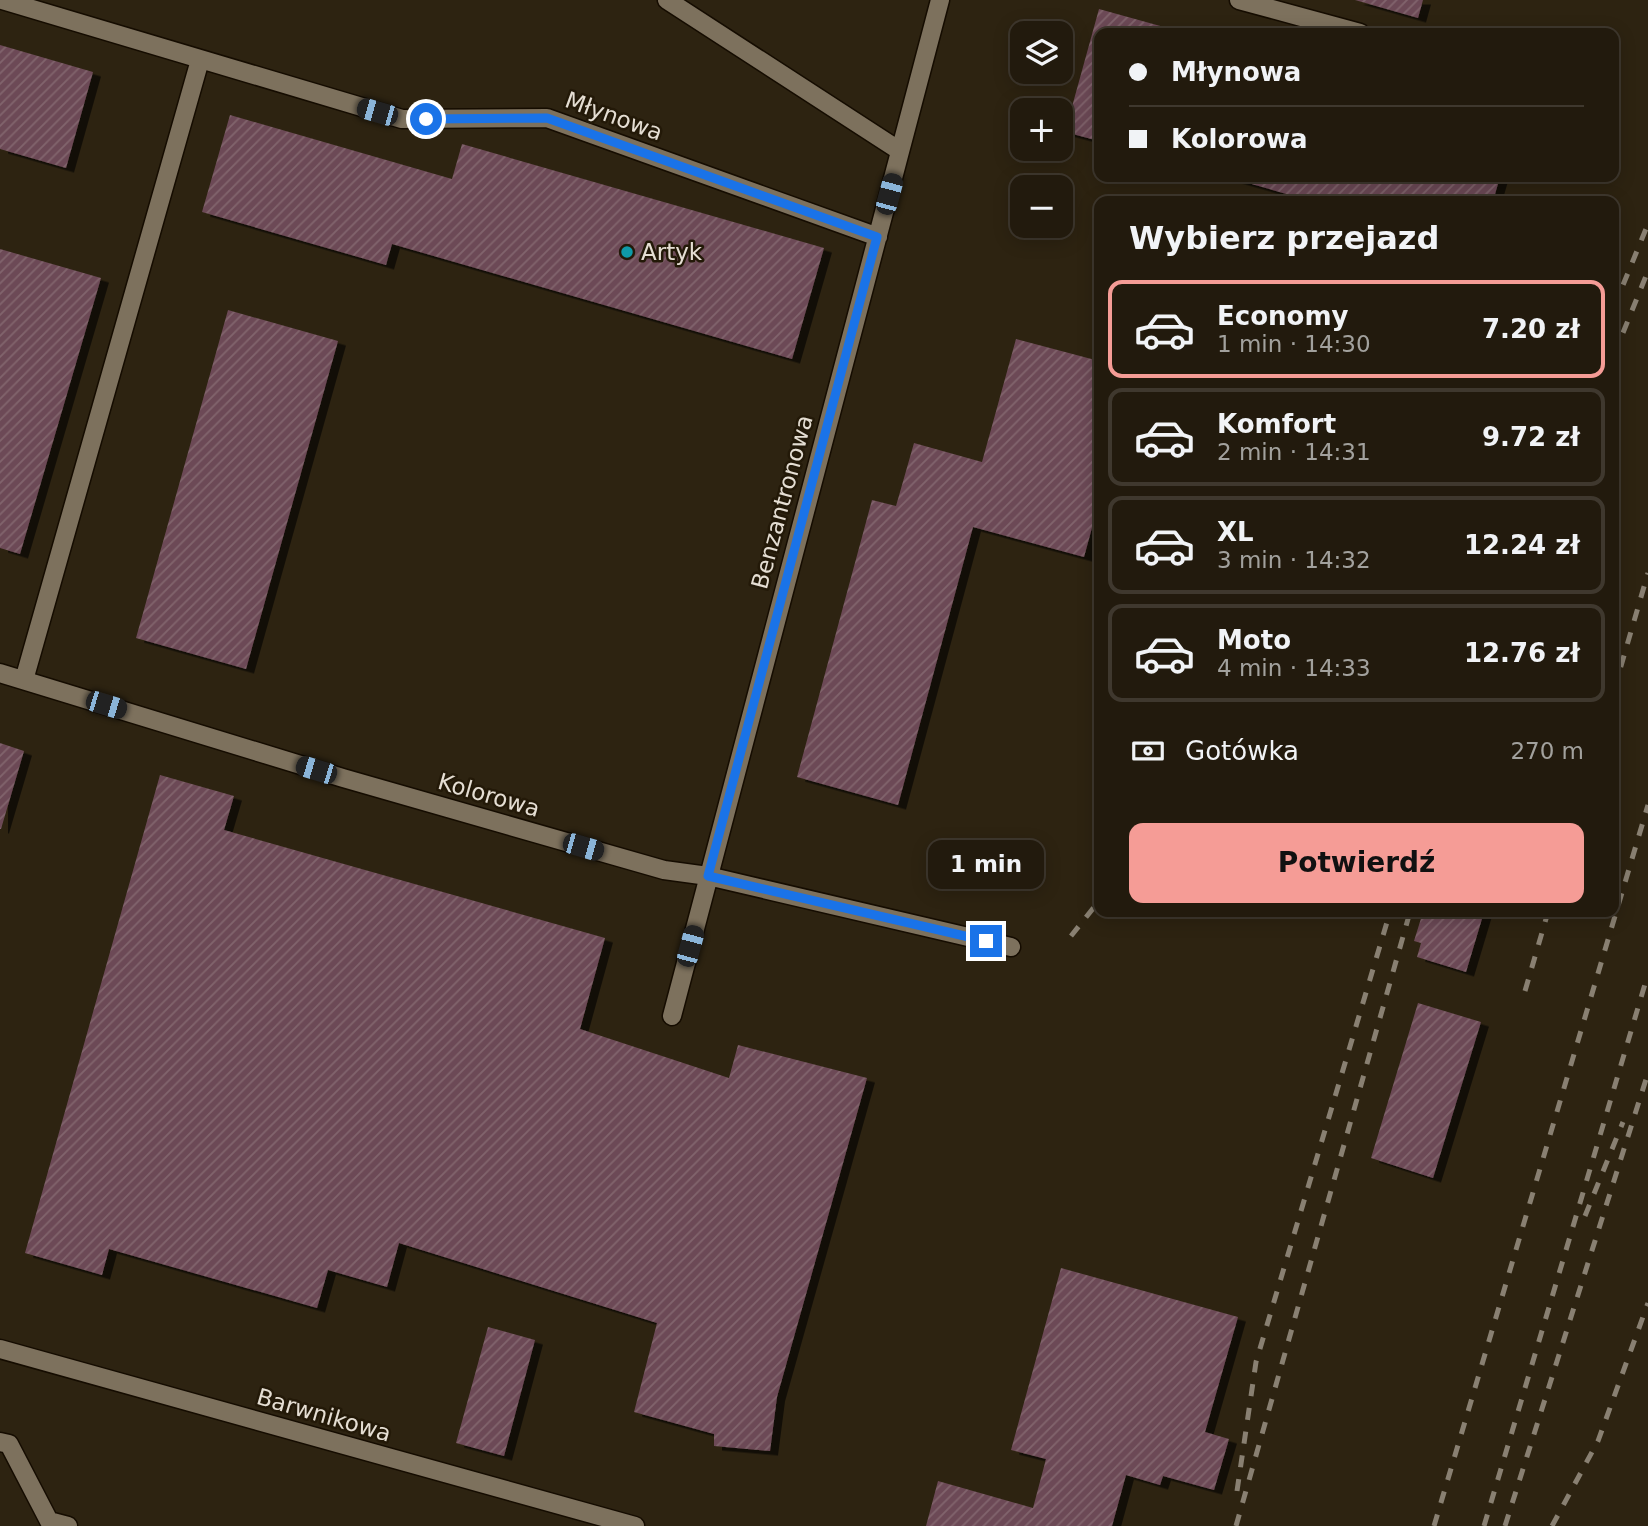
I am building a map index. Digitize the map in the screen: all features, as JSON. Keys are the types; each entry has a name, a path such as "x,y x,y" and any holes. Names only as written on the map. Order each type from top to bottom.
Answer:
{"street":[{"name":"Młynowa","path":"2,0 402,119 547,118 877,237"},
{"path":"667,0 900,151"},
{"name":"Benzantronowa","path":"672,1016 940,0"},
{"path":"1239,0 1342,28"},
{"path":"24,680 200,60"},
{"name":"Kolorowa","path":"0,673 342,778 664,870 708,876 1011,947"},
{"name":"Barwnikowa","path":"0,1349 635,1526"},
{"path":"0,1442 9,1444 49,1521 68,1526"}],"building":[{"path":"1355,0 1423,0 1418,18"},
{"path":"1099,9 1168,28 1094,28 1094,140 1073,134 1073,103"},
{"path":"0,45 93,72 66,168 0,149"},
{"name":"Artyk","path":"230,115 452,179 462,144 824,248 792,359 392,244 386,265 202,212"},
{"path":"1244,182 1499,182 1494,196 1294,196"},
{"path":"0,249 101,278 20,554 0,548"},
{"path":"228,310 338,341 246,669 136,638"},
{"path":"1016,339 1094,360 1094,520 1084,557 973,527 898,805 797,777 872,500 896,506 914,443 982,462"},
{"path":"0,743 24,751 1,829 0,829"},
{"path":"160,775 234,796 224,830 605,938 580,1029 729,1078 738,1045 867,1078 777,1397 770,1451 714,1446 714,1434 634,1412 657,1323 399,1243 387,1287 328,1270 317,1308 109,1249 102,1275 25,1253"},
{"path":"1421,917 1482,917 1466,972 1417,957 1421,943 1414,941"},
{"path":"1418,1003 1481,1022 1433,1178 1371,1158"},
{"path":"1061,1268 1238,1317 1205,1432 1229,1439 1214,1490 1163,1476 1160,1485 1126,1475 1112,1526 926,1526 938,1481 1033,1508 1046,1459 1011,1450"},
{"path":"488,1327 535,1340 504,1456 456,1443"}],"railway":[{"path":"1619,295 1648,224"},
{"path":"1619,343 1648,271"},
{"path":"1619,673 1648,573"},
{"path":"1619,903 1648,805"},
{"path":"1071,936 1094,907"},
{"path":"1237,1491 1256,1362 1389,917"},
{"path":"1236,1526 1409,917"},
{"path":"1525,991 1547,917"},
{"path":"1434,1526 1615,917"},
{"path":"1484,1526 1648,974"},
{"path":"1505,1526 1648,1073"},
{"path":"1585,1216 1623,1122"},
{"path":"1552,1526 1598,1441 1648,1303"}],"place":[{"name":"Artyk","path":"627,252"}],"route":[{"path":"426,119 547,118 877,237 708,876 986,941"}]}
